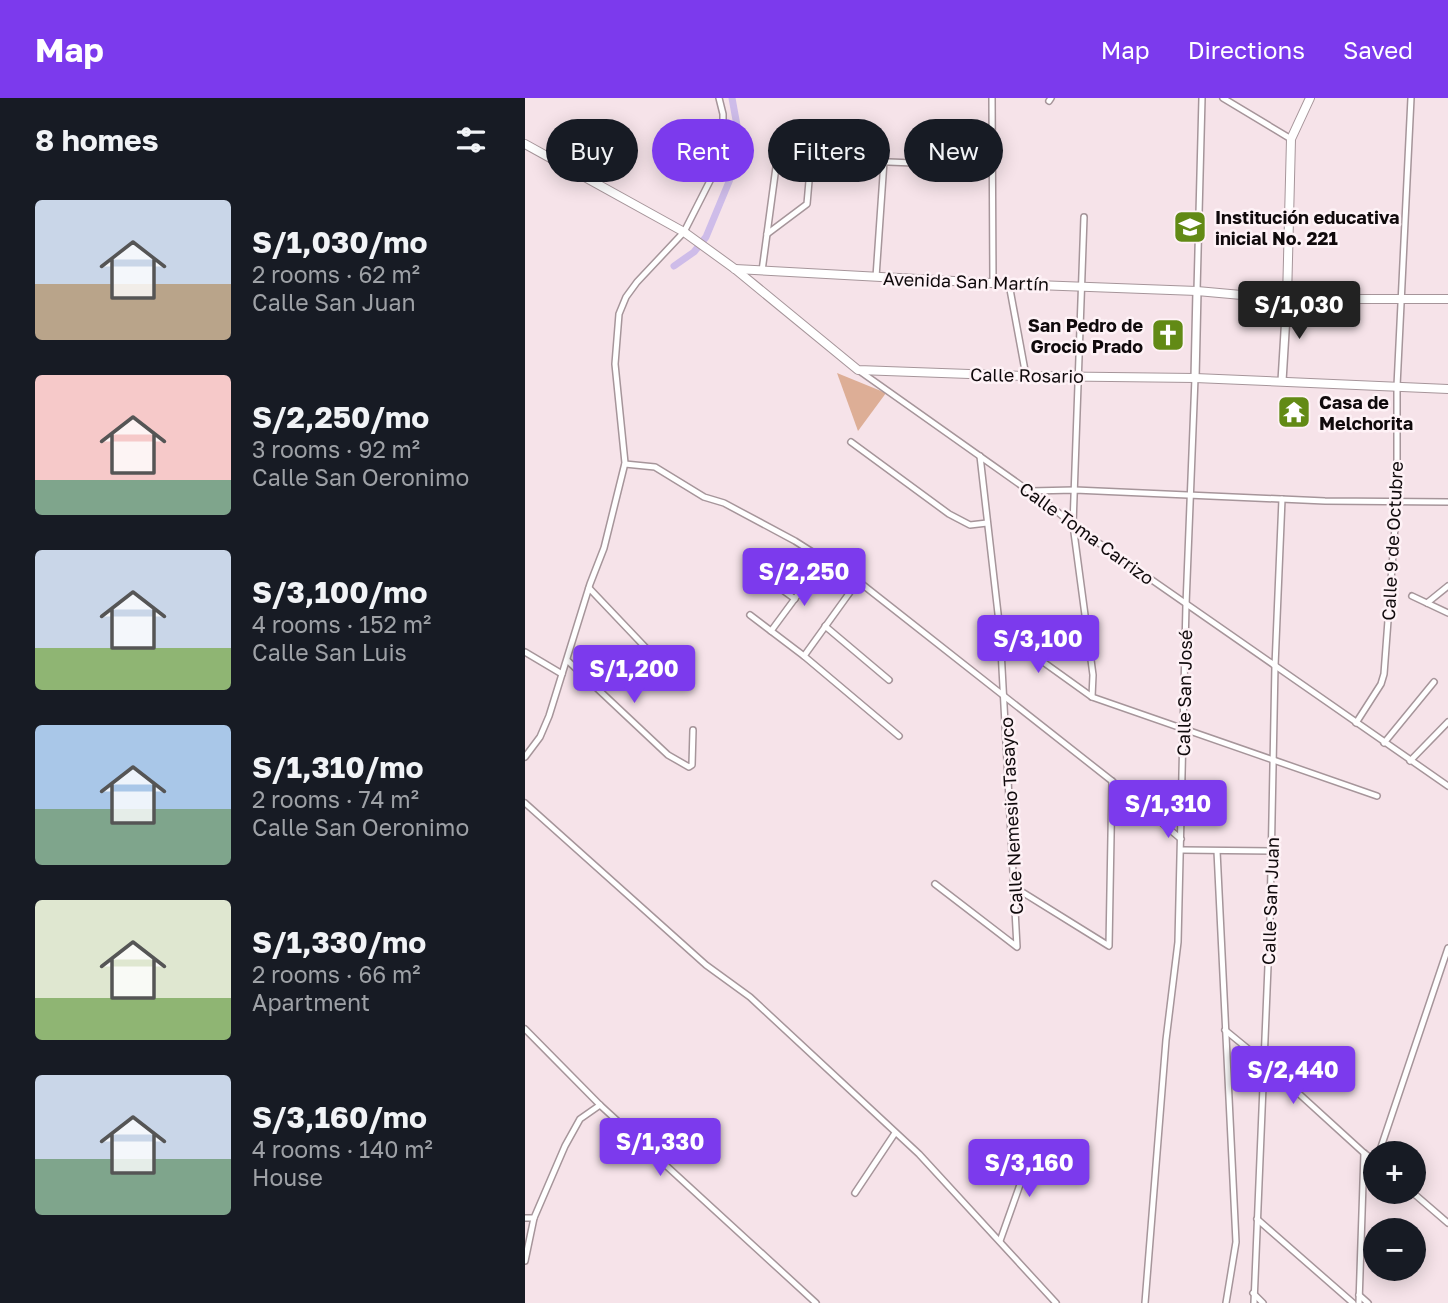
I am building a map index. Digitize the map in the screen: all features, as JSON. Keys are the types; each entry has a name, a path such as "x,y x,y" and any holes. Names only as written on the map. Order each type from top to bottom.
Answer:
{"main road":[{"path":"1287,299 1291,139 1310,98"},
{"name":"Calle Toma Carrizo","path":"525,144 684,232 735,269 858,370"},
{"name":"Avenida San Martín","path":"735,269 1197,291 1287,299 1448,299"},
{"name":"Calle Rosario","path":"858,370 1195,378 1448,389"}],"street":[{"path":"525,757 540,737 568,661 589,588 604,548 625,464 615,365 619,314 626,297 637,282 684,232 716,169 723,125 719,98"},
{"path":"992,98 992,119"},
{"path":"1197,291 1202,98"},
{"path":"1223,98 1291,139"},
{"name":"Calle 9 de Octubre","path":"1356,723 1381,684 1384,674 1397,500 1397,386 1411,98"},
{"path":"762,271 774,182"},
{"path":"767,234 807,204 809,182"},
{"path":"876,277 883,182"},
{"path":"992,182 993,282"},
{"path":"1084,217 1073,525 1093,675 1092,697"},
{"path":"1009,284 1026,376"},
{"name":"Calle San José","path":"1145,1303 1166,1040 1178,942 1197,291"},
{"path":"1282,381 1287,299"},
{"name":"Calle Toma Carrizo","path":"858,370 1186,605 1448,786"},
{"path":"851,442 949,514 970,525 987,523"},
{"name":"Calle Nemesio Tasayco","path":"935,884 1014,947 1019,945 1000,631 980,456"},
{"path":"625,464 655,467 704,497 724,503 795,541 858,581 1112,781 1181,839"},
{"path":"1030,491 1190,493 1282,499 1448,502"},
{"name":"Calle San Juan","path":"1254,1303 1272,851 1272,760 1282,499"},
{"path":"771,631 816,570"},
{"path":"766,578 795,599"},
{"path":"804,656 858,581"},
{"path":"1427,603 1448,586"},
{"path":"589,588 665,668"},
{"path":"1412,596 1448,613"},
{"path":"750,615 804,656 899,736"},
{"path":"825,626 889,680"},
{"path":"1000,631 1092,697 1377,796"},
{"path":"525,652 562,674"},
{"path":"568,661 668,755 689,767 692,765 693,730"},
{"path":"1384,743 1434,682"},
{"path":"1409,761 1448,722"},
{"path":"1014,887 1109,946 1112,781"},
{"path":"525,803 696,956 750,997 919,1154 1056,1303"},
{"path":"1182,850 1272,851"},
{"path":"1217,851 1236,1242 1226,1303"},
{"path":"1383,1141 1448,948"},
{"path":"525,1029 600,1105 816,1303"},
{"path":"1225,1030 1363,1152"},
{"path":"525,1261 534,1218 565,1146 580,1119 600,1105"},
{"path":"855,1193 895,1133"},
{"path":"1000,1241 1033,1148"},
{"path":"1258,1219 1356,1303 1359,1295 1363,1181"},
{"path":"1426,1204 1448,1223"},
{"path":"525,1218 534,1218"},
{"path":"1253,1293 1263,1303"},
{"path":"1359,1295 1368,1303"}],"shaded area":[{"path":"837,373 886,393 858,431"}],"waterway":[{"path":"674,266 694,252 706,237 738,160 740,142 732,98"}],"place":[{"name":"Institución educativa inicial No. 221","path":"1190,227"},
{"name":"San Pedro de Grocio Prado","path":"1168,335"},
{"name":"Casa de Melchorita","path":"1294,412"}]}
